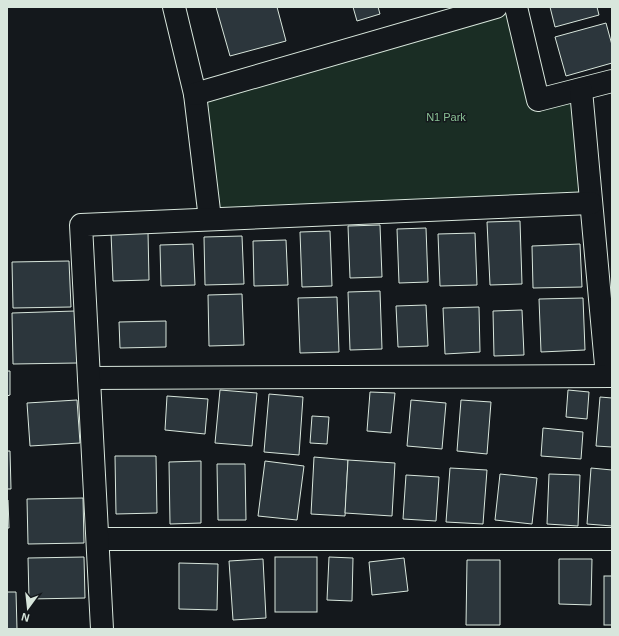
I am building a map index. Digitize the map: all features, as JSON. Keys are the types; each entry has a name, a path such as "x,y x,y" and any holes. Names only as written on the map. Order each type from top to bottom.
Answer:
{"street":[{"path":"174,7 195,94 210,219"},
{"path":"195,94 496,7"},
{"path":"516,7 538,100 612,81"},
{"path":"89,378 609,376 581,90"},
{"path":"102,629 81,225 591,203"},
{"path":"98,539 612,539"}],"green space":[{"name":"N1 Park","path":"516,7 538,100 581,90 591,203 210,219 195,94"}],"building":[{"path":"216,7 277,7 286,41 230,56"},
{"path":"353,7 378,7 380,14 357,21"},
{"path":"550,7 597,7 599,15 555,27"},
{"path":"606,23 612,45 612,63 566,76 555,37"},
{"path":"520,221 522,284 490,285 487,222"},
{"path":"380,225 382,277 350,278 348,226"},
{"path":"426,228 428,282 399,283 397,229"},
{"path":"330,231 332,286 302,287 300,232"},
{"path":"148,232 149,280 113,281 111,233"},
{"path":"475,233 477,285 440,286 438,234"},
{"path":"242,236 244,284 205,285 204,237"},
{"path":"286,240 288,285 254,286 253,241"},
{"path":"193,244 195,285 161,286 160,245"},
{"path":"580,244 582,287 533,288 532,246"},
{"path":"69,261 71,307 13,308 12,262"},
{"path":"380,291 382,349 350,350 348,292"},
{"path":"242,294 244,345 209,346 208,295"},
{"path":"337,297 339,352 300,353 298,298"},
{"path":"583,298 585,350 541,352 539,299"},
{"path":"426,305 428,346 398,347 396,306"},
{"path":"479,307 480,352 445,354 443,308"},
{"path":"522,310 524,355 494,356 493,311"},
{"path":"75,311 77,363 13,364 12,313"},
{"path":"166,321 166,347 120,348 119,322"},
{"path":"7,371 10,371 10,395 7,396"},
{"path":"220,390 257,393 252,446 215,443"},
{"path":"568,390 589,392 587,419 566,417"},
{"path":"370,392 395,393 391,433 367,431"},
{"path":"269,394 303,397 299,455 264,452"},
{"path":"167,396 208,399 205,434 165,430"},
{"path":"600,397 612,398 612,447 596,446"},
{"path":"77,400 80,443 30,446 27,403"},
{"path":"411,400 446,403 442,449 407,446"},
{"path":"461,400 491,402 487,454 457,451"},
{"path":"312,416 329,417 327,444 310,443"},
{"path":"543,428 583,432 581,459 541,456"},
{"path":"7,451 10,451 11,489 7,489"},
{"path":"115,456 156,456 157,513 116,514"},
{"path":"314,457 348,460 345,516 311,514"},
{"path":"348,460 395,463 392,516 345,513"},
{"path":"201,461 201,523 170,524 169,462"},
{"path":"265,461 304,466 297,520 258,516"},
{"path":"217,464 245,464 246,520 218,520"},
{"path":"450,468 487,470 483,524 446,522"},
{"path":"591,468 612,470 612,526 587,524"},
{"path":"500,474 537,478 532,524 495,520"},
{"path":"549,474 580,475 578,526 547,524"},
{"path":"406,475 439,477 436,521 403,519"},
{"path":"83,498 84,543 28,544 27,499"},
{"path":"8,500 9,528 7,528"},
{"path":"84,557 85,598 29,599 28,558"},
{"path":"275,557 317,557 317,612 275,612"},
{"path":"329,557 353,558 352,601 327,600"},
{"path":"404,558 408,591 372,595 369,562"},
{"path":"263,559 266,618 233,620 229,561"},
{"path":"559,559 592,559 591,605 559,604"},
{"path":"467,560 500,560 500,625 466,625"},
{"path":"179,563 218,564 217,610 179,609"},
{"path":"604,576 612,576 612,625 604,625"},
{"path":"7,592 16,592 17,629 7,629"}]}
